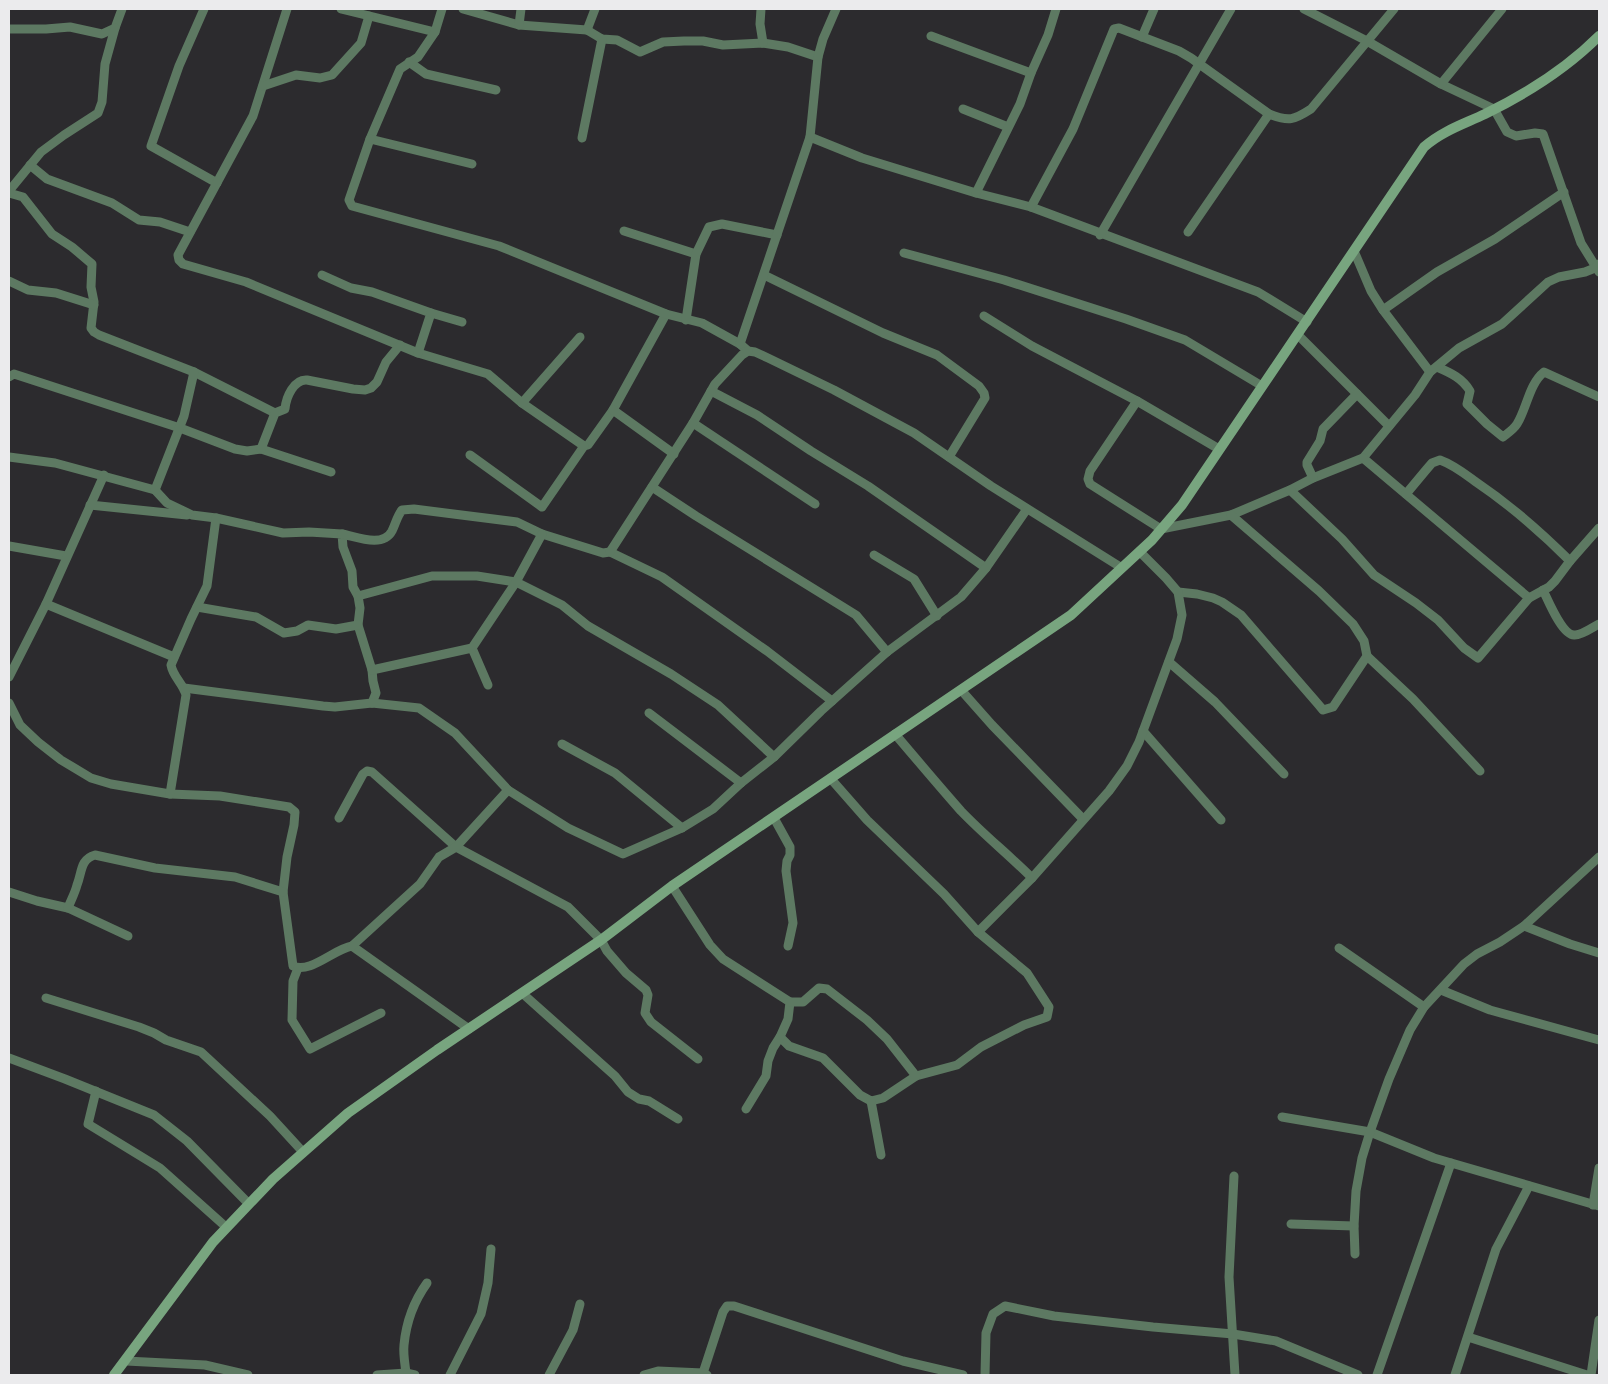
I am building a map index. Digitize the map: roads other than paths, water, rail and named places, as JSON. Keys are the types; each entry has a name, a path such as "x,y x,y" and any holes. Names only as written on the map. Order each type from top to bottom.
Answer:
{"street":[{"path":"122,9 114,28 104,64 102,102 98,113 40,152 9,192 23,197 52,234 72,246 92,264 91,287 94,305 91,328 94,332 99,336 194,372 275,412"},
{"path":"204,9 179,66 151,146 216,183"},
{"path":"287,9 253,116 178,255 179,260 183,264 246,282 400,346 488,374 522,403 584,446"},
{"path":"341,9 435,32"},
{"path":"442,9 435,32 418,57 400,69 370,139 349,200 352,206 500,246 666,314 702,323 740,344 748,351 755,352 834,390 914,433 1027,509 1122,568"},
{"path":"463,9 519,25 587,30 602,39 617,40 640,52 663,42 703,42 723,45 763,43 788,47 818,57"},
{"path":"519,25 521,9"},
{"path":"587,30 595,9"},
{"path":"761,9 760,24 763,43"},
{"path":"740,344 810,137 818,57 822,39 836,9"},
{"path":"976,193 1020,104 1048,35 1056,9"},
{"path":"1142,37 1154,9"},
{"path":"1100,234 1231,9"},
{"path":"1136,402 1090,471 1088,478 1090,484 1161,529 1231,515 1363,458 1434,370 1459,348 1502,324 1548,282 1559,276 1598,268 1581,243 1542,134 1535,133 1516,136 1508,132 1494,109 1441,84 1319,13 1304,9"},
{"path":"1031,207 1073,129 1114,29 1119,28 1179,51 1269,114 1283,119 1296,119 1311,109 1394,9"},
{"path":"1441,84 1502,9"},
{"path":"263,86 296,75 320,78 332,74 361,42 369,16"},
{"path":"9,30 70,27 102,34 114,28"},
{"path":"931,36 1031,73"},
{"path":"114,1375 182,1282 226,1227 248,1203 348,1113 601,940 672,886 1071,616 1140,552 1182,504 1424,147 1436,137 1494,109 1557,71 1599,36"},
{"path":"582,138 602,39"},
{"path":"409,62 426,74 496,90"},
{"path":"963,109 1008,127"},
{"path":"1188,232 1269,114"},
{"path":"810,137 862,158 976,193 1031,207 1258,292 1307,322"},
{"path":"370,139 472,164"},
{"path":"30,165 47,179 112,203 139,220 160,222 190,232"},
{"path":"1383,310 1437,272 1495,238 1564,192"},
{"path":"686,320 696,254 709,227 722,224 777,236"},
{"path":"624,231 696,254"},
{"path":"1354,251 1371,291 1383,310 1434,370 1454,375 1465,383 1470,391 1467,404 1504,438 1517,425 1533,388 1540,375 1544,372 1599,397"},
{"path":"904,253 1040,291 1185,340 1262,386"},
{"path":"322,275 351,288 372,292 462,322"},
{"path":"764,275 883,333 937,355 979,386 984,392 984,398 949,457"},
{"path":"9,281 28,290 56,293 94,305"},
{"path":"418,352 431,313"},
{"path":"470,456 542,507 584,446 588,445 613,410 666,314"},
{"path":"984,316 1032,346 1219,449"},
{"path":"1298,335 1389,426"},
{"path":"522,403 580,337"},
{"path":"261,450 275,412 285,408 286,400 297,382 302,380 365,390 371,388 377,382 386,362 400,346"},
{"path":"610,552 674,454 711,391 720,378 748,351"},
{"path":"155,490 180,428 194,372"},
{"path":"9,376 14,374 180,428 235,448 247,451 261,450 331,472"},
{"path":"711,391 757,415 868,486 986,568"},
{"path":"1313,478 1307,462 1320,441 1324,429 1357,394"},
{"path":"613,410 674,454"},
{"path":"693,423 815,504"},
{"path":"9,457 56,463 155,490 167,502 192,515"},
{"path":"1363,458 1529,598"},
{"path":"1406,494 1432,463 1440,460 1450,464 1509,506 1536,528 1570,561"},
{"path":"9,677 46,604 104,475"},
{"path":"652,487 856,615 887,652"},
{"path":"1290,490 1342,540 1374,575 1438,620 1464,648 1478,658 1529,598 1555,581 1599,528"},
{"path":"90,505 216,518 283,533 342,534 377,541 385,539 392,531 402,510 517,522 542,534 603,553 610,552 662,577 767,651 832,700"},
{"path":"184,688 335,707 372,703 419,708 455,733 508,790 568,828 623,854 682,828 713,809 741,783 774,757 832,700 887,652 961,597 986,568 1027,509"},
{"path":"1231,515 1318,591 1352,624 1364,641 1367,656 1413,699 1480,771"},
{"path":"170,794 186,695 184,688 173,673 171,665 207,586 216,518"},
{"path":"342,534 343,547 352,571 353,587 358,596 360,608 358,625 372,670 376,693 372,703"},
{"path":"372,670 472,648 516,582 542,534"},
{"path":"9,546 66,556"},
{"path":"978,932 1032,878 1109,791 1127,766 1143,731 1169,662 1182,615 1178,592 1140,552"},
{"path":"874,554 914,579 937,616"},
{"path":"358,596 432,576 477,576 516,582 556,602 588,626 671,674 718,705 774,757"},
{"path":"1543,590 1556,618 1569,634 1573,636 1599,624"},
{"path":"1178,592 1213,598 1242,615 1323,710 1333,707 1367,656"},
{"path":"46,604 174,657"},
{"path":"197,607 256,617 284,633 298,631 308,625 336,629 358,625"},
{"path":"472,648 488,686"},
{"path":"1169,662 1215,702 1284,774"},
{"path":"961,690 1083,819"},
{"path":"9,703 20,726 61,760 91,778 111,784 170,794 220,796 289,808 295,812 283,892 291,961 293,966 298,968 306,968 344,947 352,946 420,884 439,857 456,847 508,790"},
{"path":"649,713 741,783"},
{"path":"1143,731 1220,820"},
{"path":"895,734 961,811 1032,878"},
{"path":"562,744 615,773 682,828"},
{"path":"339,818 363,774 368,771 372,772 456,847 568,907 601,940 607,951 626,973 646,990 648,995 645,1013 651,1022 698,1058"},
{"path":"780,1037 789,1046 822,1058 860,1095 871,1101 883,1098 916,1076 958,1065 982,1048 1024,1025 1047,1017 1049,1012 1049,1007 1027,973 978,932 944,894 867,820 831,779"},
{"path":"774,818 790,847 786,871 793,923 788,946"},
{"path":"68,908 82,867 86,859 94,855 155,868 235,877 283,892"},
{"path":"1355,1254 1356,1191 1362,1158 1400,1050 1410,1030 1424,1008 1454,973 1477,954 1524,926 1599,857"},
{"path":"672,886 710,944 723,959 790,1002 803,1002 819,988 827,989 843,1000 880,1033 916,1076"},
{"path":"9,892 36,901 68,908 128,936"},
{"path":"1524,926 1570,944 1599,952"},
{"path":"352,946 469,1029"},
{"path":"1339,948 1424,1008"},
{"path":"298,968 294,981 292,1020 310,1049 381,1013"},
{"path":"1440,990 1490,1010 1599,1040"},
{"path":"522,993 615,1076 628,1092 639,1099 649,1101 678,1119"},
{"path":"46,998 139,1027 166,1040 200,1052 270,1116 303,1152"},
{"path":"746,1108 766,1076 768,1061 773,1048 788,1019 790,1002"},
{"path":"9,1058 154,1115 187,1141 248,1203"},
{"path":"96,1091 88,1124 160,1168 226,1227"},
{"path":"871,1101 881,1155"},
{"path":"1282,1117 1370,1132 1451,1163 1596,1206 1599,1168"},
{"path":"1377,1375 1451,1163"},
{"path":"1234,1176 1229,1278 1235,1375"},
{"path":"1455,1375 1496,1249 1529,1186"},
{"path":"1291,1224 1354,1226"},
{"path":"450,1375 481,1314 488,1283 491,1249"},
{"path":"377,1375 410,1374 403,1347 412,1310 420,1292 427,1284"},
{"path":"549,1375 573,1330 580,1304"},
{"path":"644,1375 658,1371 705,1374 723,1312 727,1306 734,1306 903,1361 963,1375"},
{"path":"985,1375 986,1333 993,1314 1005,1306 1054,1316 1154,1328 1232,1334 1276,1341 1358,1375"},
{"path":"1591,1375 1599,1324"},
{"path":"1468,1338 1586,1375"},
{"path":"126,1360 205,1365 248,1375"}]}
